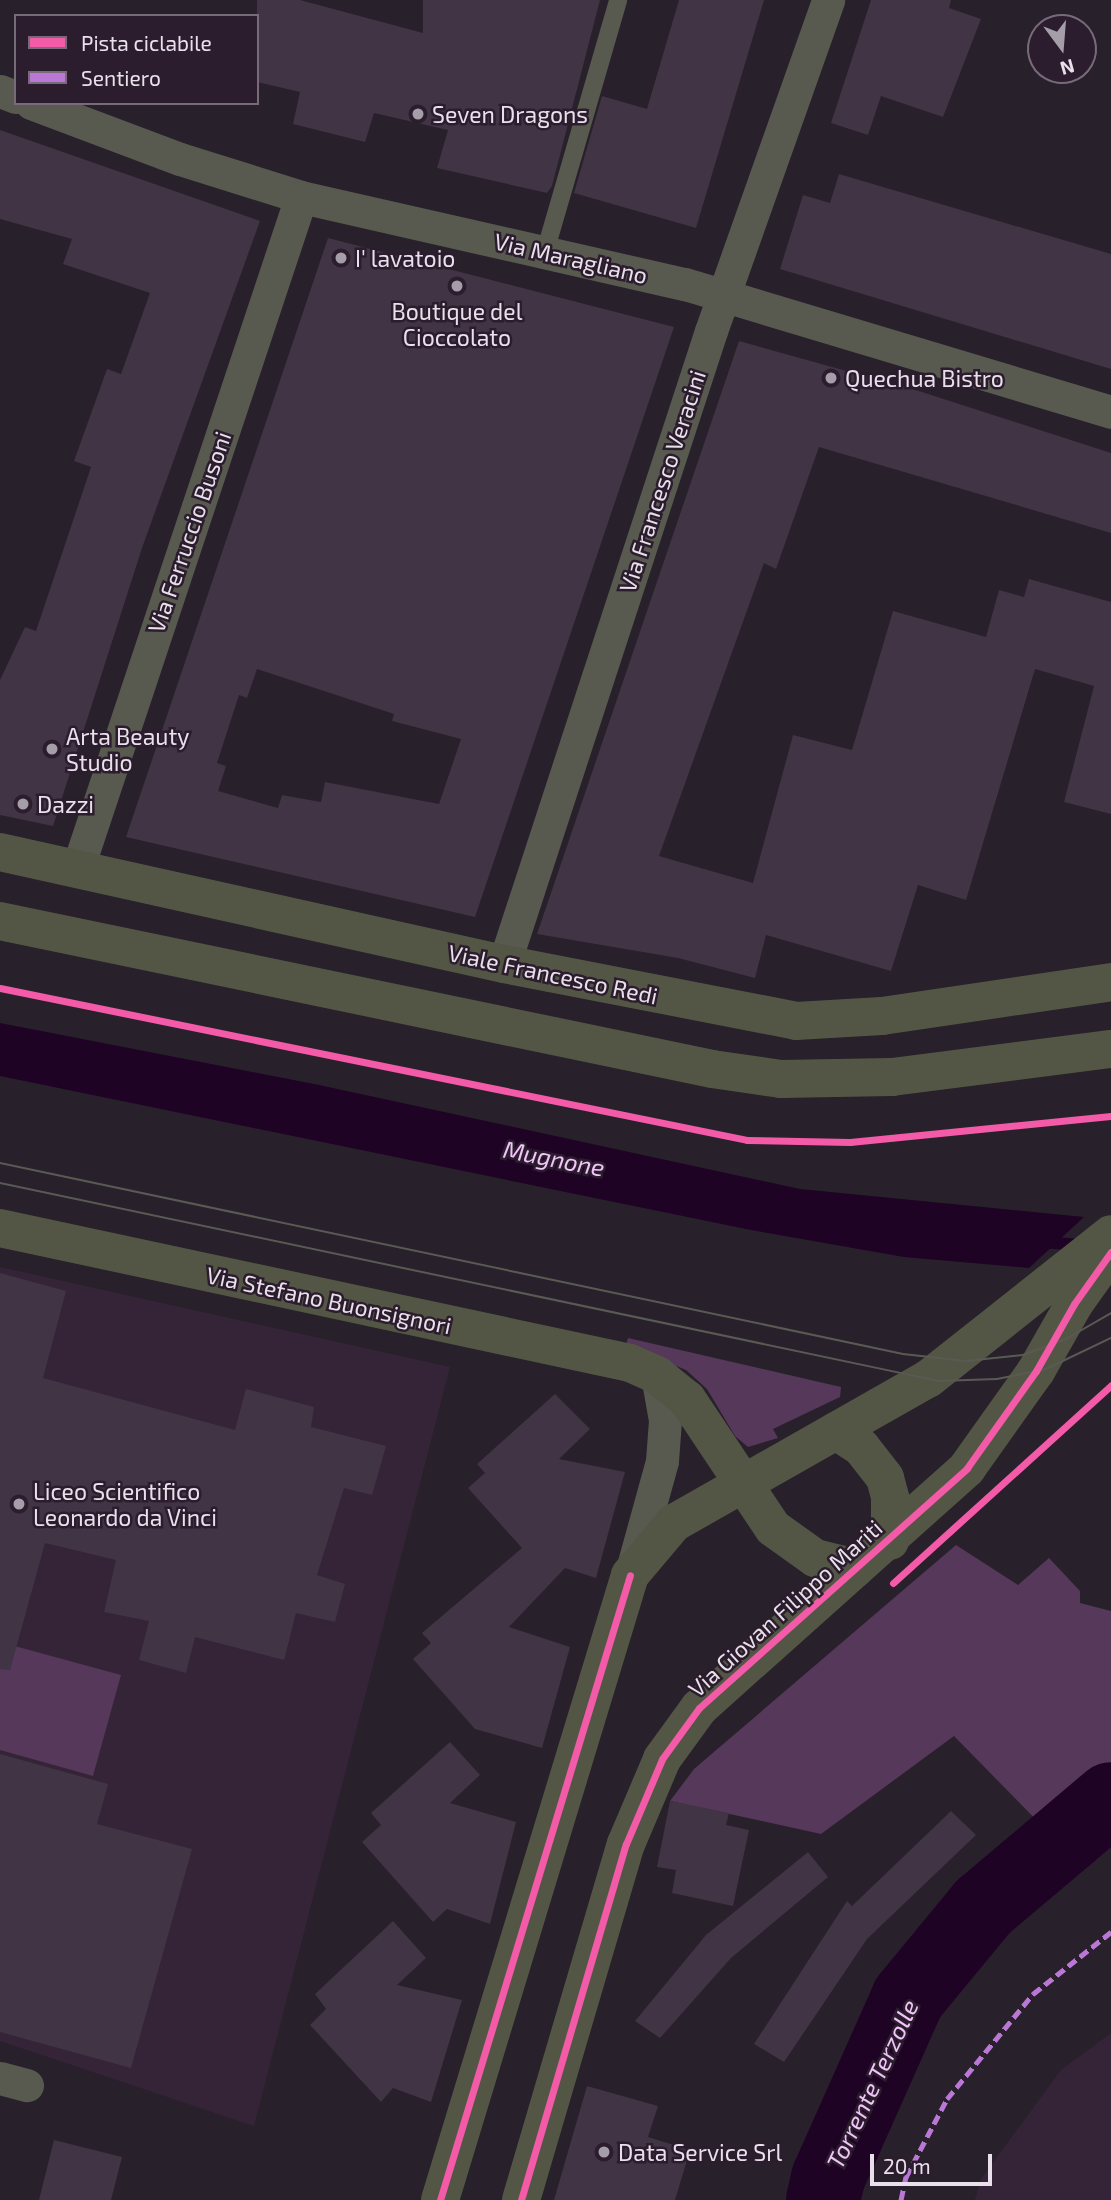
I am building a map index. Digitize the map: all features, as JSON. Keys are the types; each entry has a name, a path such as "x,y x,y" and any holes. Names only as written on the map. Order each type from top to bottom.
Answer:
{"street":[{"name":"Via Francesco Veracini","path":"504,964 723,295 828,0"},
{"name":"Via Maragliano","path":"36,105 180,159 301,197 723,295 1111,412"},
{"name":"Via Ferruccio Busoni","path":"78,867 301,197"},
{"name":"Viale Francesco Redi","path":"0,852 78,867 504,964 796,1021 883,1016 1111,982"},
{"path":"0,921 699,1066 781,1079 892,1076 1111,1049"},
{"name":"Via Stefano Buonsignori","path":"0,1228 630,1363 657,1375 687,1399 741,1483"},
{"path":"631,1575 653,1543 674,1523 928,1379 1111,1234"},
{"name":"Via Giovan Filippo Mariti","path":"521,2200 626,1844 653,1775 699,1708 942,1495 979,1452 1037,1371 1074,1304 1111,1252"},
{"path":"440,2200 631,1575 662,1461 665,1420 657,1375"},
{"path":"836,1431 861,1447 885,1478 890,1541"},
{"name":"Via Giovan Filippo Mariti","path":"741,1483 762,1516 788,1540 829,1563 856,1568"}],"lane":[{"path":"545,252 618,0"}],"shaded area":[{"path":"0,1267 450,1367 254,2126 0,2041"},
{"path":"628,1338 841,1387 840,1397 773,1429 778,1438 748,1447 735,1436 707,1389 686,1370 626,1345"},
{"path":"956,1545 1018,1585 1049,1558 1080,1591 1080,1603 1111,1611 1111,1782 1048,1832 954,1736 821,1834 670,1801 694,1769"},
{"path":"0,1642 121,1675 93,1776 0,1750"},
{"path":"1111,2033 1111,2200 975,2200 981,2179 1061,2070"}],"water":[{"path":"0,1023 319,1085 800,1189 1084,1217 1029,1268 904,1257 751,1230 0,1076"}],"building":[{"path":"257,0 300,0 423,33 423,0 600,0 552,186 547,193 437,168 448,130 374,113 365,142 293,124 300,92 259,82"},
{"path":"679,0 764,0 696,228 574,193 602,96 647,109"},
{"path":"871,0 951,0 949,8 981,19 943,117 881,96 868,135 831,123"},
{"path":"0,130 260,221 142,548 53,826 0,815 0,680 25,627 36,631 91,467 74,461 107,369 121,374 150,293 63,264 72,239 0,219"},
{"path":"839,174 1111,254 1111,369 780,269 803,195 830,203"},
{"path":"328,238 674,327 475,917 126,837","holes":["257,669 394,714 392,721 461,739 439,804 325,782 321,802 282,795 278,808 218,791 226,766 217,763 239,695 247,698"]},
{"path":"739,341 922,392 1111,453 1111,533 819,447 776,569 764,563 659,856 753,883 793,735 852,750 893,611 986,637 999,590 1024,597 1029,579 1111,602 1111,814 1064,802 1094,686 1035,669 966,900 918,885 891,971 766,935 755,978 678,958 537,934"},
{"path":"0,1273 66,1291 43,1378 235,1430 246,1389 314,1407 311,1427 386,1446 372,1495 344,1488 317,1575 345,1584 335,1622 296,1613 284,1660 195,1637 186,1673 139,1660 149,1621 104,1612 116,1560 45,1543 10,1670 0,1669"},
{"path":"555,1394 590,1429 559,1459 625,1472 596,1578 565,1568 509,1627 570,1647 542,1748 475,1729 413,1659 431,1643 422,1633 522,1548 468,1488 485,1473 477,1464"},
{"path":"450,1742 480,1775 450,1803 516,1822 490,1924 447,1909 433,1922 362,1842 381,1825 371,1813"},
{"path":"0,1754 108,1784 97,1824 192,1849 131,2068 0,2032"},
{"path":"670,1801 729,1813 726,1825 749,1830 733,1906 672,1893 676,1870 657,1867"},
{"path":"951,1811 976,1835 867,1939 784,2062 754,2044 847,1901 852,1906"},
{"path":"808,1852 828,1877 731,1958 660,2038 635,2021 706,1935"},
{"path":"393,1921 426,1958 397,1985 462,2000 431,2102 393,2088 381,2102 310,2025 326,2009 315,1994"},
{"path":"587,2086 658,2106 648,2137 690,2150 675,2200 554,2200"},
{"path":"54,2140 122,2157 111,2200 39,2200"}],"waterway":[{"name":"Mugnone","path":"1039,1242 1084,1245"},
{"name":"Torrente Terzolle","path":"823,2200 828,2178 908,1998 983,1907 1111,1799"}],"tram line":[{"path":"0,1163 903,1354 966,1361 1023,1355 1066,1339 1111,1313"},
{"path":"0,1183 939,1381 997,1379 1046,1369 1111,1338"}],"marked path":[{"path":"901,2200 906,2177 947,2099 1033,1994 1111,1932"}],"cycle path":[{"path":"0,988 747,1140 850,1142 1111,1116"},
{"path":"521,2200 626,1844 662,1759 699,1708 967,1468 1036,1371 1074,1304 1111,1252"},
{"path":"893,1583 1111,1385"},
{"path":"440,2200 630,1575"}],"place":[{"name":"Seven Dragons","path":"418,114"},
{"name":"I' lavatoio","path":"341,258"},
{"name":"Boutique del Cioccolato","path":"457,286"},
{"name":"Quechua Bistro","path":"831,378"},
{"name":"Arta Beauty Studio","path":"52,749"},
{"name":"Dazzi","path":"23,804"},
{"name":"Liceo Scientifico Leonardo da Vinci","path":"19,1504"},
{"name":"Data Service Srl","path":"604,2152"}]}
